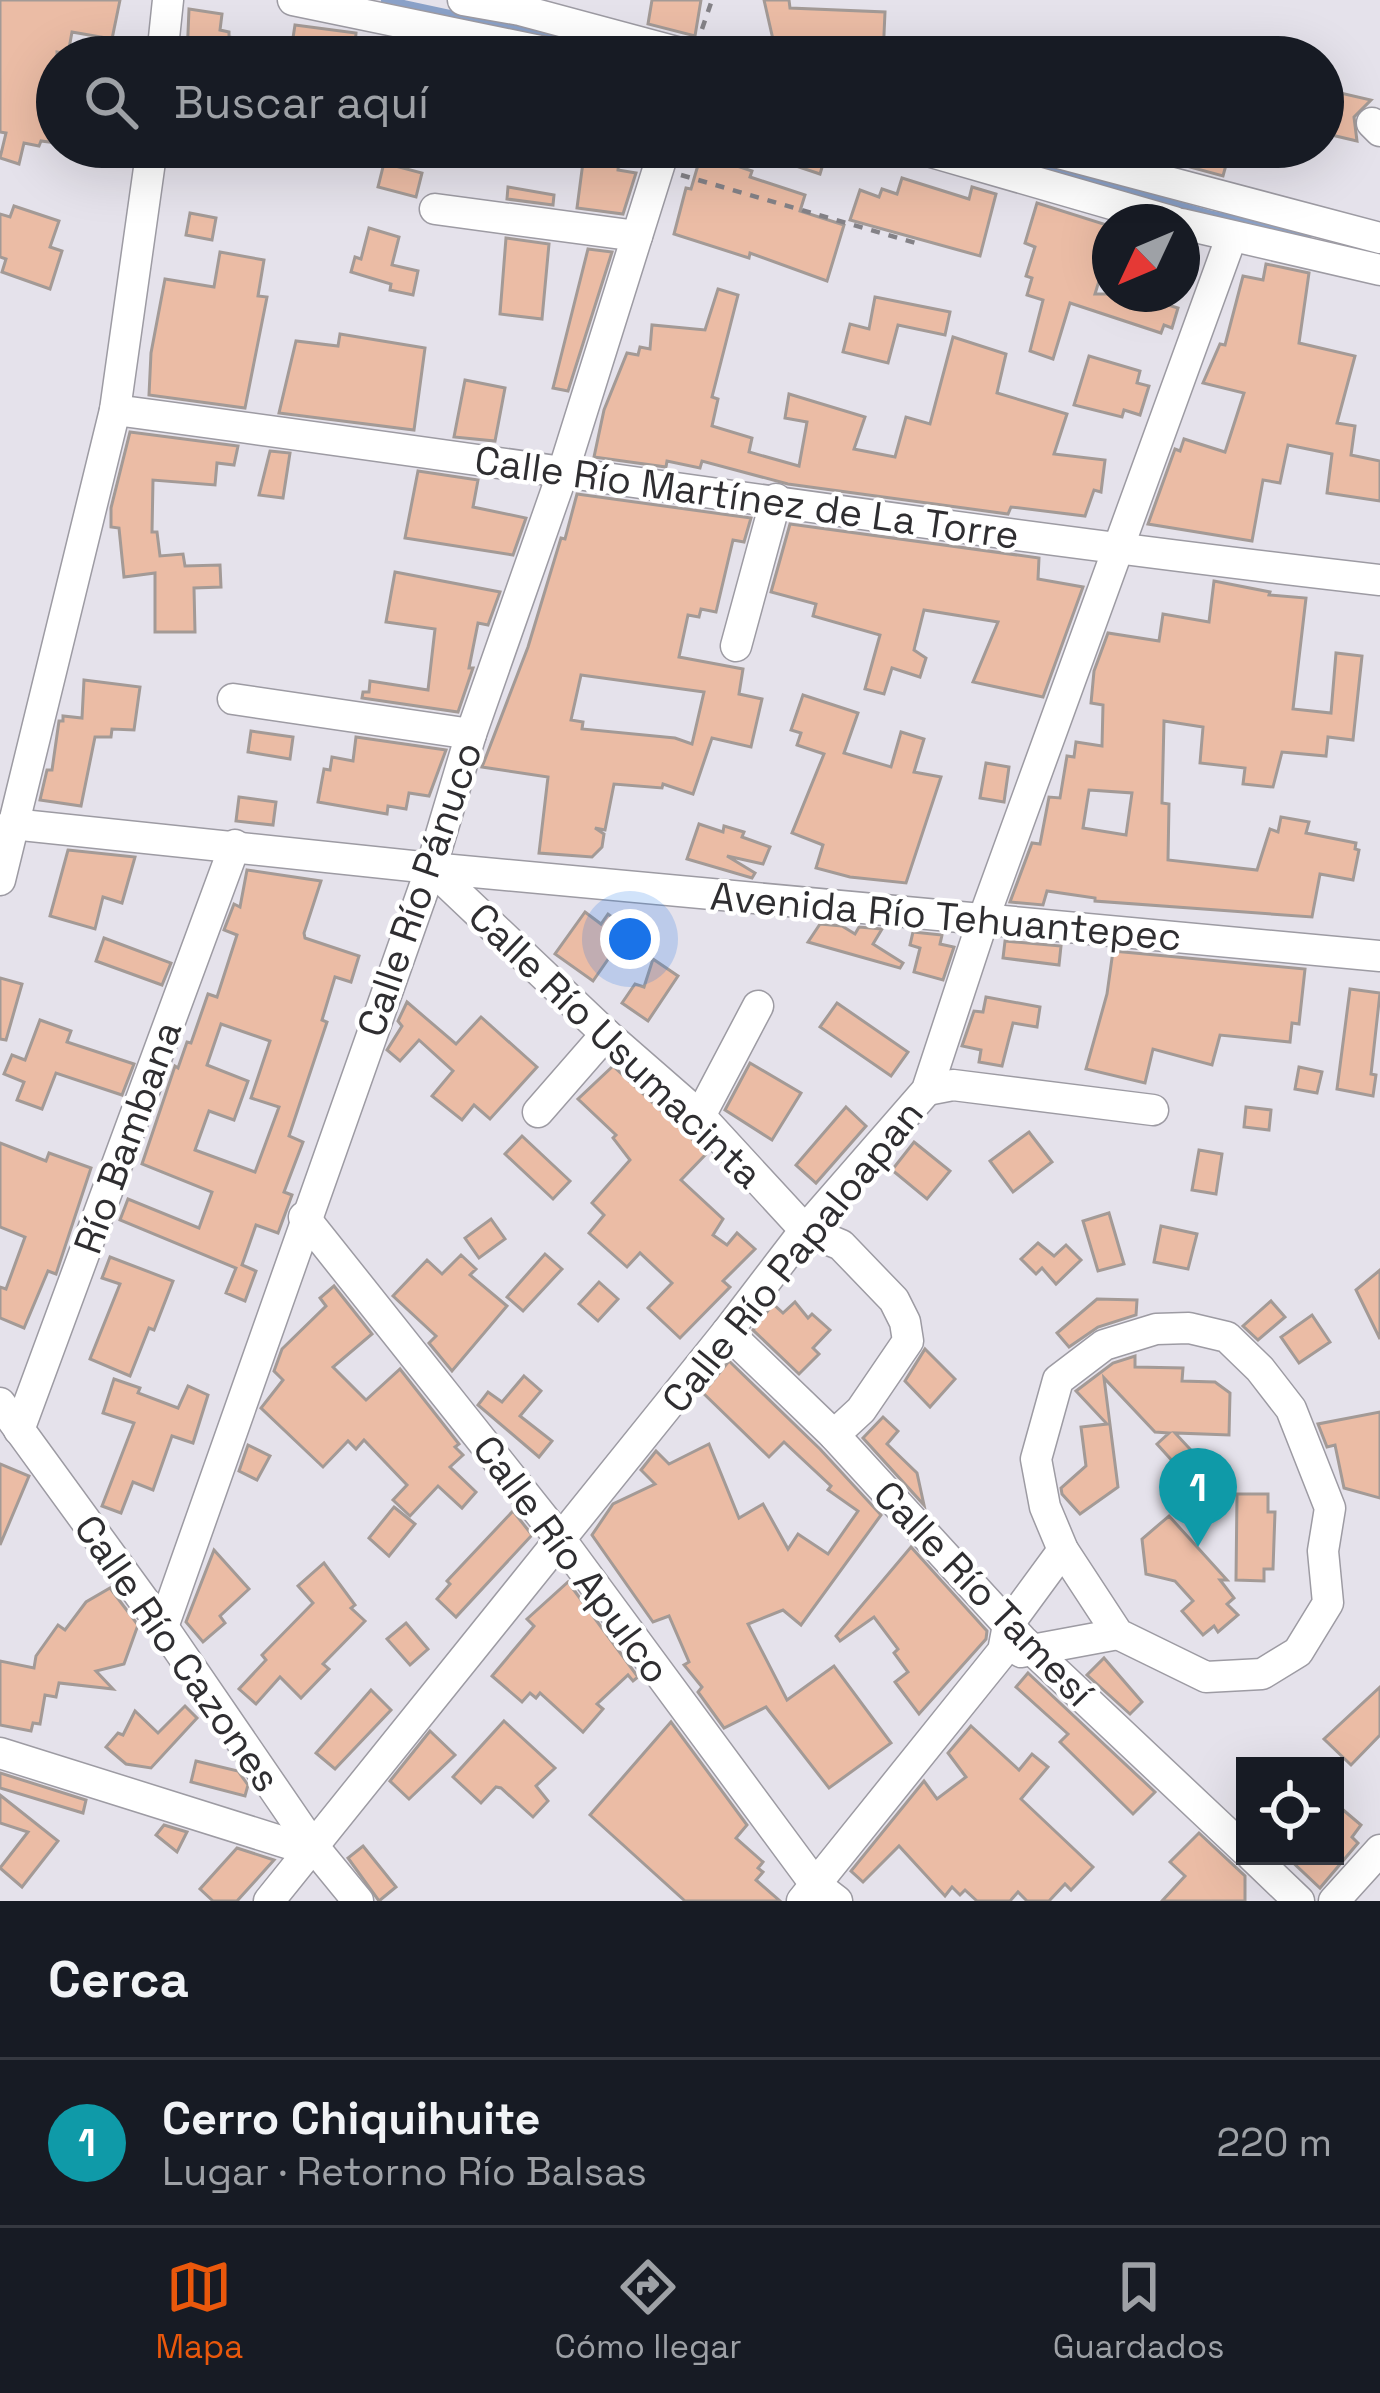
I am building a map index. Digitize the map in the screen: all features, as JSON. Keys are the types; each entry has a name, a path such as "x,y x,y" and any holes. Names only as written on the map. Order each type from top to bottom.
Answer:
{"street":[{"path":"164,36 168,0"},
{"path":"293,0 467,36"},
{"path":"464,0 617,36"},
{"path":"0,880 115,410 149,168"},
{"name":"Calle Río Pánuco","path":"163,1628 304,1217 431,868 472,734 565,469 659,168"},
{"path":"987,168 1112,204"},
{"path":"1115,168 1380,238"},
{"path":"435,209 638,236"},
{"path":"1200,229 1380,270"},
{"name":"Calle Río Papaloapan","path":"269,1901 805,1230 927,1090 983,920 1231,238"},
{"name":"Calle Río Martínez de La Torre","path":"115,410 565,469 1118,550 1380,580"},
{"path":"736,646 776,499"},
{"path":"233,699 472,734"},
{"name":"Avenida Río Tehuantepec","path":"12,824 1380,956"},
{"name":"Río Bambana","path":"19,1430 235,845"},
{"name":"Calle Río Usumacinta","path":"431,868 700,1116 805,1230 841,1245 894,1300 908,1341 861,1410 834,1436"},
{"path":"700,1116 758,1006"},
{"path":"538,1112 606,1034"},
{"path":"927,1090 953,1085 1154,1110"},
{"name":"Calle Río Apulco","path":"304,1217 561,1540 818,1895"},
{"path":"1189,1328 1227,1337 1260,1369 1291,1408 1330,1508 1323,1551 1328,1603 1298,1652 1262,1674 1206,1677 1118,1634 1064,1550 1045,1507 1036,1459 1058,1380 1104,1345 1156,1329 1189,1328"},
{"name":"Calle Río Tamesí","path":"728,1332 834,1436 1005,1638"},
{"name":"Calle Río Cazones","path":"0,1403 163,1628 311,1848 358,1901"},
{"path":"818,1895 1064,1550"},
{"path":"1005,1638 1035,1652 1118,1634"},
{"name":"Calle Río Tamesí","path":"1035,1652 1236,1842"},
{"path":"0,1754 311,1848"},
{"path":"1334,1901 1380,1850"},
{"path":"1261,1865 1299,1901"}],"path":[{"path":"692,168 919,244"}],"building":[{"path":"0,0 120,0 113,36 72,32 71,36 36,36 36,145 24,143 19,164 0,158 6,133 0,132"},
{"path":"652,0 701,0 695,36 648,24"},
{"path":"764,0 789,0 790,8 885,12 884,36 772,36"},
{"path":"189,9 222,14 220,30 229,32 229,36 188,36"},
{"path":"295,25 356,33 356,36 293,36"},
{"path":"1344,94 1371,100 1354,117 1357,141 1344,138"},
{"path":"383,168 422,173 416,197 378,187"},
{"path":"582,168 636,173 623,214 577,208"},
{"path":"697,168 743,168 752,171 750,177 805,195 800,211 844,225 827,281 750,253 749,258 674,234 686,188 691,189"},
{"path":"1193,168 1225,168 1223,176"},
{"path":"902,178 969,199 972,187 996,194 980,256 850,220 860,190 879,197 882,189 897,194"},
{"path":"508,187 554,195 553,205 507,199"},
{"path":"1037,203 1092,220 1092,310 1070,303 1053,359 1030,351 1043,300 1027,295 1032,278 1026,276 1035,247 1025,243"},
{"path":"14,206 59,221 50,247 62,251 50,289 2,272 6,259 0,257 0,214 10,217"},
{"path":"190,213 216,218 212,240 186,235"},
{"path":"369,228 399,237 392,265 418,271 413,295 351,272 355,257 361,259"},
{"path":"506,238 549,244 542,319 500,314"},
{"path":"588,249 612,252 568,391 553,388"},
{"path":"220,252 264,260 258,296 267,297 245,408 149,395 151,353 165,279 214,287"},
{"path":"1266,264 1309,273 1299,343 1355,356 1337,423 1355,426 1351,455 1380,461 1380,501 1327,493 1332,454 1288,445 1280,483 1263,480 1252,541 1148,524 1175,449 1180,451 1184,439 1225,452 1244,393 1203,383 1220,344 1225,345 1243,276 1263,280"},
{"path":"718,289 738,295 712,397 718,399 712,426 752,438 749,452 799,466 807,422 785,418 789,394 865,417 854,449 895,457 906,417 930,424 953,337 1006,354 997,393 1067,414 1054,454 1105,460 1101,492 1094,490 1085,516 1011,507 1008,514 788,484 702,461 700,468 667,461 666,467 594,457 604,410 627,353 638,355 640,347 650,349 652,325 705,330"},
{"path":"875,297 950,312 945,335 898,325 888,363 843,352 850,324 869,329"},
{"path":"1097,312 1177,312 1172,328 1164,325 1161,333"},
{"path":"340,334 425,348 414,430 279,413 296,341 338,346"},
{"path":"1089,356 1140,371 1137,383 1149,386 1140,415 1124,410 1122,417 1074,405"},
{"path":"465,380 505,388 495,441 454,437"},
{"path":"130,432 238,446 234,465 217,463 215,485 153,480 152,532 157,532 160,556 183,554 185,566 220,565 221,587 194,588 195,632 155,632 155,573 124,577 119,528 111,527 111,508"},
{"path":"270,451 290,453 283,498 259,495"},
{"path":"418,471 478,480 473,507 526,518 513,555 405,538"},
{"path":"577,494 751,518 744,542 733,540 716,612 701,609 699,617 688,615 679,657 743,669 739,694 762,699 751,747 712,738 693,794 663,784 662,788 614,784 605,830 595,828 604,834 602,847 592,857 539,853 548,777 482,767 528,647 561,538 565,539","holes":["581,675 704,692 692,744 675,738 582,729 583,722 571,720"]},
{"path":"790,524 1039,558 1038,579 1083,587 1043,697 973,682 998,622 924,610 914,650 926,658 920,677 892,668 884,694 865,689 880,635 813,616 816,604 771,592"},
{"path":"395,572 500,592 488,625 478,623 469,668 473,668 458,712 362,698 363,692 369,692 370,681 428,690 435,629 386,622"},
{"path":"1214,581 1269,595 1306,598 1293,709 1331,713 1336,653 1362,656 1353,740 1328,737 1326,756 1282,752 1273,787 1243,784 1245,768 1200,763 1203,727 1164,721 1162,803 1169,804 1168,860 1257,870 1270,829 1278,832 1281,817 1309,822 1306,833 1356,843 1353,880 1320,874 1312,917 1095,901 1047,891 1043,905 1010,902 1032,843 1040,844 1049,797 1060,798 1067,756 1074,757 1076,742 1102,746 1103,705 1091,703 1094,671 1108,633 1159,641 1163,614 1209,622","holes":["1089,790 1132,793 1126,835 1083,828"]},
{"path":"84,680 140,687 134,730 112,729 111,737 95,737 81,806 40,800 47,770 52,770 59,721 63,716 82,718"},
{"path":"803,695 858,713 844,753 891,767 901,732 924,739 914,772 941,777 906,883 816,868 823,845 792,833 824,754 797,745 801,733 791,730"},
{"path":"251,731 293,737 290,759 248,752"},
{"path":"356,737 446,750 429,796 409,793 406,809 388,806 387,814 318,802 324,769 330,770 332,757 353,761"},
{"path":"986,763 1009,767 1004,802 980,798"},
{"path":"239,797 276,802 273,825 236,821"},
{"path":"699,824 723,832 724,826 744,832 742,837 770,847 763,864 727,856 755,873 752,878 687,859"},
{"path":"68,850 135,857 122,903 103,897 95,929 50,916"},
{"path":"247,870 321,881 305,938 359,956 351,982 335,977 322,1020 327,1022 289,1136 303,1142 284,1192 292,1195 278,1233 256,1225 242,1265 256,1271 245,1301 226,1293 236,1268 120,1220 128,1199 199,1228 212,1192 142,1164 175,1066 178,1068 187,1042 191,1043 208,994 217,997 237,935 224,930 234,904 240,907","holes":["221,1024 270,1041 251,1098 279,1107 255,1172 195,1150 209,1111 234,1120 248,1081 207,1065"]},
{"path":"585,912 601,924 608,914 629,929 593,981 555,954"},
{"path":"820,924 842,926 855,934 859,927 882,929 873,944 903,963 900,968 808,942"},
{"path":"913,932 942,935 940,944 954,947 943,980 914,972 920,948 910,945"},
{"path":"104,938 171,963 162,985 96,961"},
{"path":"1005,941 1061,946 1059,965 1003,958"},
{"path":"1113,951 1305,969 1299,1024 1292,1023 1290,1042 1220,1035 1212,1065 1153,1049 1145,1083 1086,1069 1107,994"},
{"path":"653,959 678,976 648,1021 622,1003 635,984 644,987"},
{"path":"0,978 22,984 6,1040 0,1039"},
{"path":"1350,989 1380,993 1373,1096 1337,1089"},
{"path":"986,997 1040,1007 1037,1027 1013,1023 1002,1066 979,1062 981,1050 962,1046 974,1011 983,1012"},
{"path":"407,1002 456,1044 481,1017 537,1067 490,1119 474,1105 462,1120 432,1096 453,1071 419,1040 400,1061 387,1050 402,1026 398,1021"},
{"path":"837,1003 908,1052 891,1076 820,1027"},
{"path":"40,1020 71,1031 67,1042 134,1064 122,1095 56,1073 42,1109 17,1100 24,1082 4,1074 12,1055 25,1060"},
{"path":"750,1063 801,1093 772,1140 725,1110"},
{"path":"613,1066 707,1153 681,1180 723,1219 713,1235 727,1245 737,1233 755,1249 723,1281 730,1287 680,1338 648,1308 672,1283 640,1253 627,1267 589,1233 604,1215 592,1203 630,1160 613,1138 616,1135 578,1099"},
{"path":"1299,1067 1322,1072 1317,1093 1295,1089"},
{"path":"846,1107 866,1126 816,1183 796,1165"},
{"path":"1246,1107 1271,1110 1269,1130 1244,1127"},
{"path":"1029,1132 1052,1162 1013,1192 990,1161"},
{"path":"522,1136 570,1181 553,1199 505,1154"},
{"path":"914,1142 950,1171 927,1199 892,1170"},
{"path":"0,1143 46,1161 49,1153 91,1168 56,1274 48,1271 24,1328 0,1318 0,1287 6,1289 25,1237 0,1227"},
{"path":"1199,1150 1222,1154 1216,1194 1192,1190"},
{"path":"1109,1213 1124,1264 1098,1271 1083,1221"},
{"path":"491,1219 505,1239 479,1258 465,1238"},
{"path":"1161,1226 1197,1234 1188,1269 1154,1262"},
{"path":"1038,1243 1054,1256 1066,1245 1081,1260 1056,1284 1042,1268 1036,1274 1021,1259"},
{"path":"545,1254 562,1269 523,1311 507,1297"},
{"path":"461,1255 476,1269 470,1275 507,1306 452,1371 429,1343 436,1336 393,1296 427,1260 442,1274"},
{"path":"110,1257 173,1281 130,1376 90,1359 120,1284 102,1278"},
{"path":"1380,1270 1380,1339 1356,1290"},
{"path":"599,1282 618,1299 598,1321 579,1304"},
{"path":"334,1286 372,1334 333,1367 366,1400 400,1369 459,1444 455,1447 463,1455 450,1467 476,1492 462,1508 438,1486 410,1516 393,1500 407,1485 364,1440 356,1449 348,1441 323,1467 261,1408 283,1380 274,1371 282,1349 326,1306 320,1298"},
{"path":"1097,1299 1137,1300 1136,1315 1098,1327 1069,1347 1057,1333"},
{"path":"1271,1301 1285,1317 1258,1340 1243,1326"},
{"path":"795,1302 808,1318 812,1314 830,1330 813,1348 819,1354 799,1374 753,1330 773,1304 783,1313"},
{"path":"1312,1315 1330,1342 1299,1363 1281,1337"},
{"path":"925,1349 955,1379 930,1407 905,1381"},
{"path":"1135,1356 1135,1367 1183,1368 1182,1381 1215,1382 1230,1393 1229,1435 1175,1433 1230,1492 1215,1508 1157,1444 1169,1433 1155,1432 1104,1378 1118,1487 1080,1514 1062,1494 1061,1488 1086,1466 1081,1427 1107,1424 1076,1391 1113,1363"},
{"path":"729,1361 881,1515 801,1625 783,1610 748,1624 787,1700 834,1666 891,1743 829,1788 766,1707 724,1728 684,1665 689,1662 669,1616 653,1622 592,1535 613,1504 655,1484 641,1470 656,1451 669,1464 709,1444 739,1518 763,1504 788,1549 798,1534 828,1554 858,1511 828,1490 831,1486 784,1442 769,1457 703,1393"},
{"path":"524,1376 541,1391 520,1416 552,1441 539,1457 478,1405 488,1392 502,1402"},
{"path":"114,1379 178,1408 188,1386 208,1395 193,1443 172,1436 153,1490 133,1482 121,1513 102,1506 134,1423 103,1413"},
{"path":"1380,1412 1380,1498 1344,1488 1335,1445 1327,1447 1318,1424"},
{"path":"883,1417 898,1431 887,1444 917,1473 924,1505 863,1438"},
{"path":"248,1445 270,1456 257,1480 239,1471"},
{"path":"0,1464 29,1476 0,1545"},
{"path":"1237,1494 1268,1494 1268,1512 1275,1512 1273,1569 1264,1569 1264,1581 1236,1580"},
{"path":"394,1507 415,1524 389,1556 369,1538"},
{"path":"513,1511 532,1535 456,1617 437,1599 450,1584 447,1581"},
{"path":"1169,1516 1227,1580 1220,1580 1234,1598 1227,1604 1238,1615 1218,1632 1214,1626 1203,1635 1182,1611 1193,1601 1175,1581 1146,1574 1142,1539"},
{"path":"911,1547 987,1631 986,1639 919,1714 895,1682 908,1672 894,1653 898,1649 874,1617 840,1641 836,1636"},
{"path":"214,1550 249,1589 220,1616 225,1623 203,1642 186,1622"},
{"path":"324,1563 355,1605 351,1608 365,1621 323,1664 329,1669 301,1698 280,1677 256,1704 239,1689 266,1660 262,1655 313,1603 298,1586"},
{"path":"568,1582 638,1677 633,1681 628,1675 597,1704 603,1709 583,1732 540,1693 536,1698 530,1693 522,1702 492,1676 534,1626 527,1619"},
{"path":"110,1588 138,1625 124,1664 96,1671 113,1689 59,1683 56,1697 45,1695 40,1724 33,1723 31,1731 0,1725 0,1661 34,1668 36,1656 58,1625 65,1630 86,1602"},
{"path":"406,1623 428,1649 410,1665 387,1639"},
{"path":"1104,1658 1142,1702 1130,1714 1087,1675"},
{"path":"1028,1673 1155,1792 1133,1814 1060,1742 1068,1734 1016,1687"},
{"path":"1380,1687 1380,1735 1351,1765 1324,1739"},
{"path":"371,1690 391,1710 335,1769 316,1753"},
{"path":"185,1706 197,1718 151,1768 126,1764 106,1747 118,1733 123,1735 135,1711 158,1733"},
{"path":"504,1721 555,1768 536,1786 548,1801 533,1817 501,1788 496,1787 481,1803 453,1777"},
{"path":"671,1722 747,1825 736,1838 763,1862 758,1868 763,1872 756,1880 780,1901 685,1901 590,1815"},
{"path":"971,1726 1019,1770 1032,1754 1048,1767 1021,1799 1093,1867 1071,1890 1065,1884 1049,1901 1027,1901 1018,1892 1010,1901 977,1901 965,1890 960,1895 952,1887 945,1896 899,1846 863,1882 851,1871 924,1781 937,1799 966,1777 948,1753"},
{"path":"430,1731 455,1755 409,1799 390,1781"},
{"path":"196,1761 238,1771 248,1785 245,1796 191,1782"},
{"path":"0,1773 86,1800 83,1813 0,1788"},
{"path":"0,1795 58,1841 22,1887 0,1868 28,1832 0,1823"},
{"path":"1344,1811 1361,1825 1352,1837 1358,1843 1344,1860"},
{"path":"164,1825 187,1832 177,1852 156,1835"},
{"path":"1199,1833 1245,1876 1245,1901 1162,1901 1185,1876 1170,1862"},
{"path":"363,1846 396,1887 379,1901 348,1858"},
{"path":"237,1848 274,1860 237,1901 213,1901 200,1889"},
{"path":"1296,1865 1339,1865 1320,1888"}],"waterway":[{"path":"385,0 553,36"},
{"path":"1047,168 1213,215 1308,234"}],"place":[{"name":"Cerro Chiquihuite","path":"1198,1547"}]}
